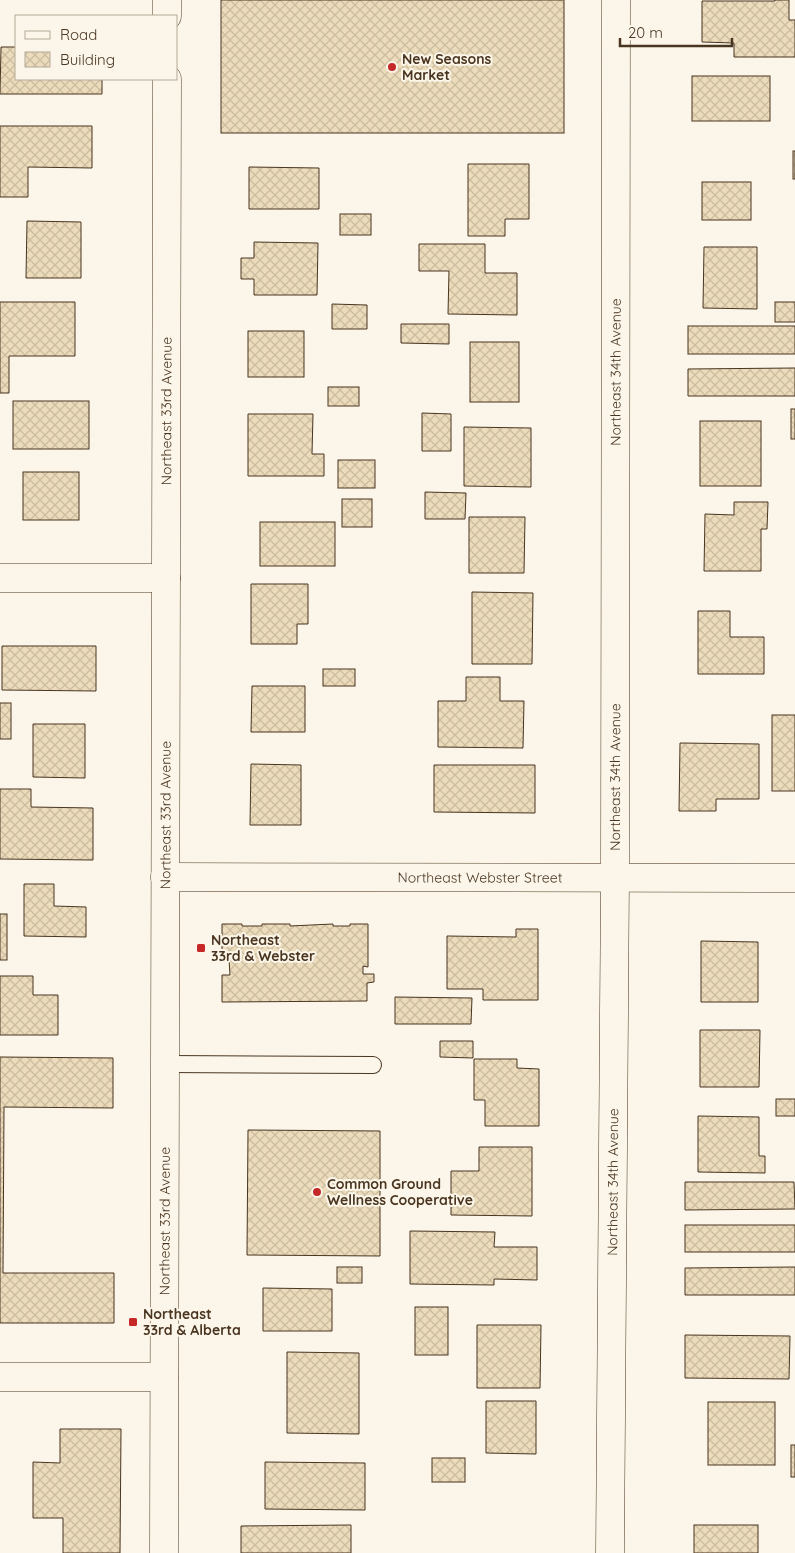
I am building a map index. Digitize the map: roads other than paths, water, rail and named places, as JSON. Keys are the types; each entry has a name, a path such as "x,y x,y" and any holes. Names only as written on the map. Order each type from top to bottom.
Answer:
{"street":[{"path":"167,0 167,15"},
{"name":"Northeast 34th Avenue","path":"610,1553 615,879 616,0"},
{"name":"Northeast 33rd Avenue","path":"164,1553 166,80"},
{"path":"0,578 166,578"},
{"name":"Northeast Webster Street","path":"165,877 795,878"},
{"path":"0,1377 164,1377"}],"lane":[{"path":"165,1064 373,1065"}],"place":[{"name":"New Seasons Market","path":"392,67"},
{"name":"Northeast 33rd & Webster","path":"201,948"},
{"name":"Common Ground Wellness Cooperative","path":"317,1192"},
{"name":"Northeast 33rd & Alberta","path":"133,1322"}]}
